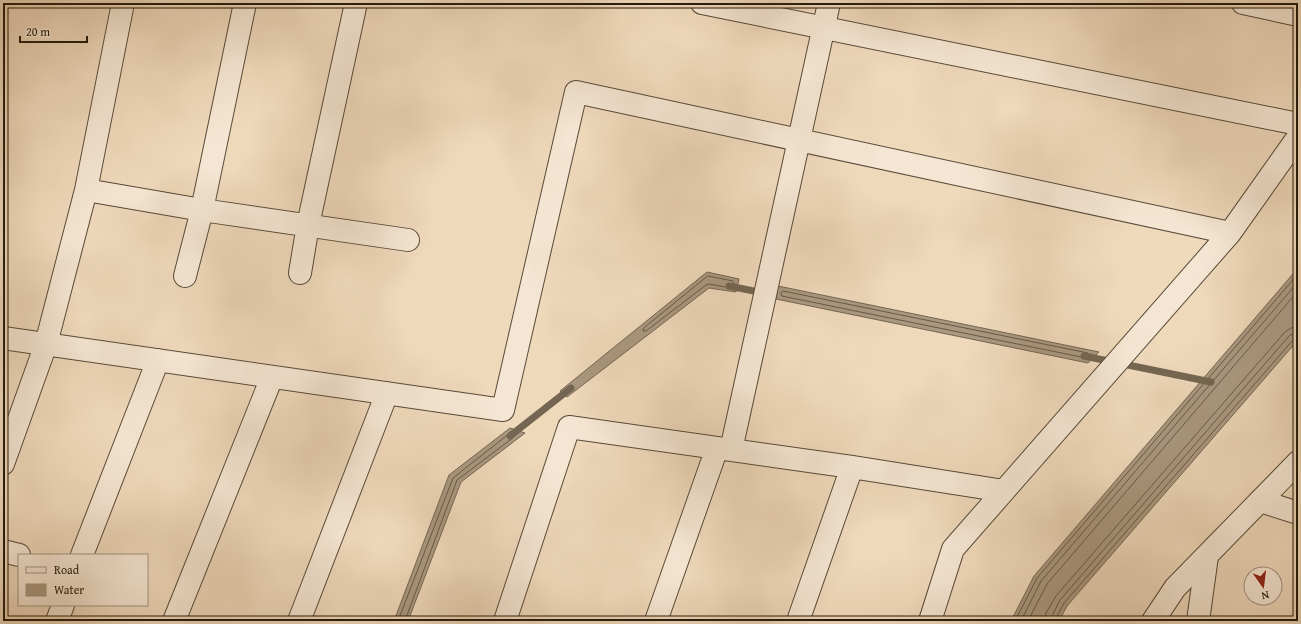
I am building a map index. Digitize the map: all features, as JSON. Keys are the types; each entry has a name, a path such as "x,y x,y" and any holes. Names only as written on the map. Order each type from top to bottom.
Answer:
{"street":[{"path":"3,464 46,344 86,190 124,3"},
{"path":"185,276 202,210 245,3"},
{"path":"300,274 308,224 356,3"},
{"path":"702,3 1298,124"},
{"path":"656,621 724,449 799,141 829,3"},
{"path":"1243,3 1298,15"},
{"path":"3,338 503,410 576,92 1230,233"},
{"path":"930,621 953,549 1230,233 1298,137"},
{"path":"86,190 202,210 308,224 408,240"},
{"path":"82,554 158,360"},
{"path":"174,621 272,376"},
{"path":"299,621 387,393"},
{"path":"504,621 569,427 852,467 1004,491"},
{"path":"1153,621 1175,588 1298,462"},
{"path":"798,621 852,467"},
{"path":"1260,501 1298,513"},
{"path":"3,551 18,555"},
{"path":"1198,621 1207,556"},
{"path":"57,621 63,606"}],"water":[{"path":"1298,268 1298,340 1067,606 1059,621 1011,621 1034,576"},
{"path":"707,272 739,279 736,292 709,288 567,397 560,391"},
{"path":"778,286 1099,352 1088,363 776,299"},
{"path":"510,428 525,433 461,482 408,621 394,621 449,475"}],"waterway":[{"path":"729,286 764,293"},
{"path":"1084,356 1211,382"},
{"path":"510,436 571,388"}]}
